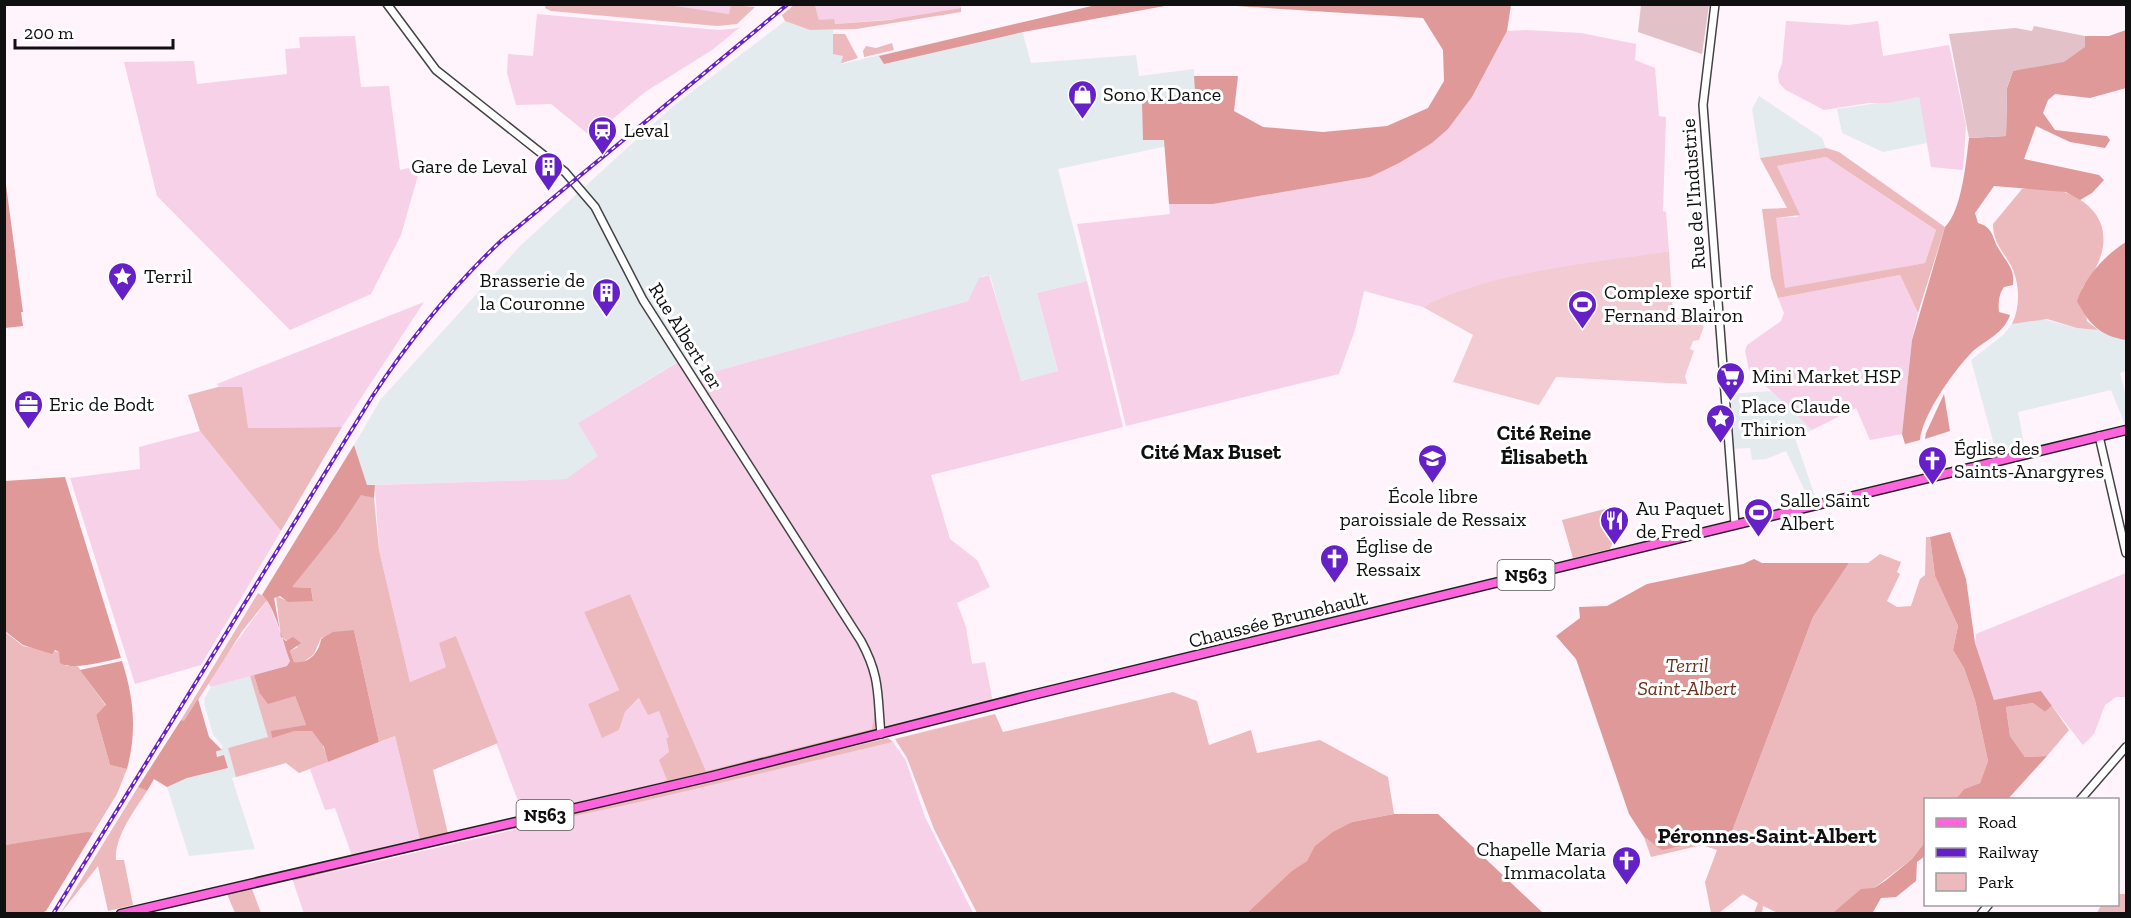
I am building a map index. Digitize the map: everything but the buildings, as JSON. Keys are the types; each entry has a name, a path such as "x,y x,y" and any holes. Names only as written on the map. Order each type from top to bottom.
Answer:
{"main road":[{"name":"Chaussée Brunehault","path":"884,734 1735,524 2127,430"},
{"name":"N563","path":"121,914 634,795 884,734"}],"street":[{"name":"Rue Albert 1er","path":"387,4 436,70 565,172 595,207 643,300 874,664 879,684 884,734"},
{"name":"Rue de l'Industrie","path":"1715,4 1703,105 1735,524"},
{"path":"2099,436 2127,553"},
{"path":"2082,798 2127,747"}],"shaded area":[{"path":"961,4 961,8 908,18 834,24 819,20 815,5"},
{"path":"661,5 731,5 731,11 729,14"},
{"path":"1641,5 1709,5 1702,54 1638,32"},
{"path":"537,14 719,30 738,28 744,24 712,50 645,92 597,132 593,138 551,104 516,105 507,73 508,54 533,56"},
{"path":"785,21 810,30 833,30 833,53 843,56 841,63 837,65 1020,23 1031,63 1136,55 1139,76 1194,69 1197,143 1163,147 1058,169 1087,281 1037,293 1058,372 1020,381 990,275 982,276 968,301 706,374 703,376 704,392 698,393 677,362 578,423 599,456 566,479 367,485 354,445 381,399 520,246 673,106"},
{"path":"1786,21 1849,25 1878,21 1883,56 1949,45 1966,125 1963,170 1931,167 1919,97 1824,110 1786,90 1779,83 1778,74 1782,64"},
{"path":"2034,26 2085,36 2085,47 2064,62 2013,71 2007,88 2006,136 1969,138 1949,34 2015,28 2032,31"},
{"path":"1507,31 1581,33 1636,44 1635,60 1655,68 1659,116 1666,117 1663,211 1666,212 1669,251 1545,271 1469,288 1423,307 1364,291 1355,330 1339,374 1126,426 1077,224 1170,214 1169,204 1213,204 1370,177 1432,143 1448,129 1472,97"},
{"path":"355,36 361,87 389,86 400,170 421,165 401,235 371,294 290,330 157,196 124,62 194,61 197,84 287,74 285,49 300,48 299,37"},
{"path":"1759,96 1822,138 1826,148 1760,158 1752,109"},
{"path":"1919,97 1927,143 1883,152 1842,133 1837,109"},
{"path":"1826,157 1936,230 1925,263 1785,289 1775,218 1798,217 1777,166"},
{"name":"Complexe sportif Fernand Blairon","path":"1669,251 1673,316 1704,326 1699,340 1693,341 1690,349 1694,351 1685,376 1687,384 1556,377 1539,405 1453,382 1473,335 1423,307 1478,285 1510,277"},
{"path":"989,275 1021,381 1058,371 1037,293 1087,281 1123,427 931,475 950,539 977,560 990,587 957,603 966,627 972,664 985,662 993,703 888,728 882,720 880,677 871,651 745,456 700,381 706,374 968,301 979,278"},
{"path":"1900,275 1918,313 1912,340 1902,434 1870,440 1856,408 1812,430 1749,370 1745,351 1747,345 1781,321 1784,313 1778,298"},
{"path":"424,302 342,427 248,428 217,384"},
{"path":"2038,318 2077,328 2098,330 2126,340 2126,371 2120,373 2126,396 2126,427 2111,390 2018,412 2025,449 1997,456 1971,360 2003,335 2012,324"},
{"path":"678,362 861,646 873,670 876,708 873,729 706,771 630,594 584,612 619,690 588,704 610,734 619,730 625,712 640,698 659,711 670,737 666,740 669,752 665,770 667,780 664,785 524,817 456,636 446,667 410,682 379,550 375,485 566,479 598,456 578,423"},
{"path":"1771,391 1812,430 1795,438 1817,502 1811,504 1786,451 1766,459 1752,460 1750,448 1731,449 1727,394"},
{"path":"200,431 281,531 201,665 135,684 70,478 140,469 139,447"},
{"path":"2126,573 2126,697 2116,697 2105,705 2094,734 2083,745 2041,692 1994,700 1975,643 1976,634"},
{"path":"268,599 290,661 287,666 211,687 208,683"},
{"path":"250,676 269,738 228,748 236,777 232,778 255,849 189,856 167,787 187,778 228,768 224,755 218,757 215,751 222,750 222,745 213,735 204,703 205,697 211,687"},
{"path":"395,736 420,840 352,856 335,808 325,810 310,769"},
{"path":"893,742 906,761 925,817 973,913 304,914 293,881"}],"green space":[{"path":"546,4 661,4 729,14 731,5 755,7 737,24 717,26 551,11 545,8"},
{"path":"1511,4 1507,31 1472,97 1448,129 1432,143 1399,163 1370,177 1213,204 1169,204 1164,140 1143,140 1142,101 1195,92 1194,76 1238,76 1234,111 1263,127 1323,132 1387,126 1428,108 1444,81 1443,50 1423,18 1221,5"},
{"path":"794,5 815,5 819,20 834,19 835,24 889,20 961,8 961,12 856,29 810,30 785,21 782,15"},
{"path":"1096,5 1170,5 1023,32 884,64 879,56"},
{"path":"2126,30 2126,88 2090,98 2055,94 2048,100 2043,113 2055,130 2107,136 2110,140 2105,148 2070,142 2036,126 2024,159 2099,175 2104,180 2092,193 2080,200 2066,192 1994,186 1975,213 1978,223 1990,231 2012,270 2013,285 2002,289 1999,306 1999,312 2010,315 2004,327 1973,351 1949,380 1927,418 1920,440 1905,444 1902,434 1912,340 1945,227 1956,209 1965,172 1969,138 2006,136 2007,88 2013,71 2084,47 2085,36 2109,36"},
{"path":"833,34 845,34 858,58 836,65 841,63 843,56 833,54"},
{"path":"892,43 894,50 864,57 863,51 866,46 876,48"},
{"path":"1826,148 1839,152 1945,227 1918,313 1900,275 1778,298 1771,278 1762,209 1787,208 1760,158","holes":["1826,157 1936,230 1925,263 1785,288 1776,218 1800,215 1777,166"]},
{"path":"4,170 23,312 21,312 23,326 5,328"},
{"path":"2030,187 2063,191 2083,201 2094,212 2100,223 2103,248 2099,262 2082,288 2087,321 2098,330 2077,328 2047,319 2012,324 2017,309 2017,285 2013,269 1996,240 1993,224 2022,189"},
{"path":"2126,242 2126,340 2096,328 2077,301 2085,283 2097,267"},
{"path":"218,387 242,387 248,428 342,427 281,531 200,431 188,395"},
{"path":"1944,394 1950,431 1925,439 1926,433"},
{"path":"354,445 367,485 375,485 374,498 361,495 338,530 292,587 311,588 313,601 288,602 280,596 274,598 280,630 271,607 262,595"},
{"path":"65,477 121,658 90,665 73,666 60,663 59,652 55,650 52,654 23,645 5,631 5,481"},
{"path":"361,494 374,498 379,550 410,682 446,667 439,643 456,636 498,743 433,770 448,834 420,840 395,736 379,742 354,630 321,638 314,654 302,663 294,662 290,651 298,647 281,637 276,596 285,600 313,600 311,588 291,587 338,530"},
{"path":"1616,506 1622,535 1615,536 1610,549 1573,558 1562,520"},
{"path":"1950,532 1966,579 1975,643 1994,700 2041,691 2052,706 2045,712 2033,703 2006,707 2010,736 2025,757 2047,756 2009,798 1957,798 1964,789 1980,783 1988,761 1975,700 1964,668 1953,650 1958,626 1935,576 1930,537"},
{"path":"1926,537 1930,537 1935,576 1958,626 1953,650 1964,668 1975,700 1988,761 1980,783 1964,789 1957,798 1924,798 1924,843 1912,859 1874,888 1833,913 1778,913 1763,906 1762,913 1754,913 1758,903 1743,894 1719,913 1711,913 1705,882 1717,850 1702,845 1651,857 1644,837 1666,848 1695,843 1728,842 1813,617 1849,563 1868,563 1880,554 1901,562 1897,572 1900,574 1887,601 1897,607 1911,606 1920,579 1925,575"},
{"name":"Terril Saint-Albert","path":"1754,559 1762,563 1849,563 1813,617 1728,842 1703,842 1662,850 1644,837 1629,814 1576,659 1556,636 1580,618 1579,607 1607,606 1647,584 1743,564"},
{"path":"258,593 268,599 243,630 184,722 181,720"},
{"path":"630,594 706,771 872,729 876,708 875,730 664,785 663,782 667,780 659,760 669,752 666,739 669,737 659,711 648,715 639,698 625,712 619,730 602,738 588,704 619,690 584,612"},
{"path":"354,630 379,742 328,762 324,747 312,731 294,731 272,738 271,731 306,725 295,696 268,704 259,692 254,675 287,666 290,661 282,638 286,641 293,637 301,643 290,651 294,662 299,662 309,659 318,649 321,639 333,632"},
{"path":"4,631 23,646 59,652 66,666 75,664 79,668 106,706 96,715 110,765 127,769 117,794 93,833 5,845"},
{"path":"122,661 133,715 132,742 127,769 110,765 96,715 106,705 80,670"},
{"path":"254,675 259,692 295,696 306,725 294,731 312,731 321,741 328,762 299,773 286,763 236,777 228,748 268,737 250,676"},
{"path":"1173,692 1197,701 1209,745 1251,730 1257,753 1320,740 1388,777 1394,814 1352,822 1316,846 1307,861 1247,913 977,913 934,829 907,758 895,739 995,714 1003,732"},
{"path":"198,699 209,737 222,750 216,751 217,757 224,755 228,768 187,778 167,787 154,779 147,791 138,787 181,720 184,721"},
{"path":"2033,703 2045,712 2052,706 2069,730 2047,756 2025,757 2010,736 2006,707"},
{"path":"888,738 893,742 644,801 439,845"},
{"path":"138,787 147,791 126,824 116,851 116,860 124,860 133,905 108,911 98,866 60,914"},
{"path":"1394,814 1438,814 1543,913 1247,913 1292,871 1307,861 1315,846 1333,832 1352,822"},
{"path":"93,833 46,911 5,913 5,845"},
{"path":"1924,843 1924,857 1917,862 1916,881 1896,897 1881,898 1873,912 1833,913 1861,889 1874,888 1912,859"},
{"path":"435,846 293,881 292,878"},
{"path":"252,889 261,913 235,913 227,894"},
{"path":"2119,894 2126,894 2126,913 2097,913 2100,906 2119,906"}],"railway":[{"path":"53,914 372,397 432,314 502,240 788,4"}],"place":[{"name":"Sono K Dance","path":"1082,120"},
{"name":"Leval","path":"603,156"},
{"name":"Gare de Leval","path":"548,192"},
{"name":"Terril","path":"123,302"},
{"name":"Brasserie de la Couronne","path":"606,318"},
{"name":"Complexe sportif Fernand Blairon","path":"1583,330"},
{"name":"Mini Market HSP","path":"1731,402"},
{"name":"Eric de Bodt","path":"28,430"},
{"name":"Place Claude Thirion","path":"1720,444"},
{"name":"École libre paroissiale de Ressaix","path":"1433,484"},
{"name":"Église des Saints-Anargyres","path":"1933,486"},
{"name":"Salle Saint Albert","path":"1759,538"},
{"name":"Au Paquet de Fred","path":"1615,546"},
{"name":"Église de Ressaix","path":"1335,584"},
{"name":"Chapelle Maria Immacolata","path":"1627,886"}],"district":[{"name":"Cité Reine Élisabeth","path":"1544,444"},
{"name":"Cité Max Buset","path":"1211,451"},
{"name":"Péronnes-Saint-Albert","path":"1767,835"}]}
